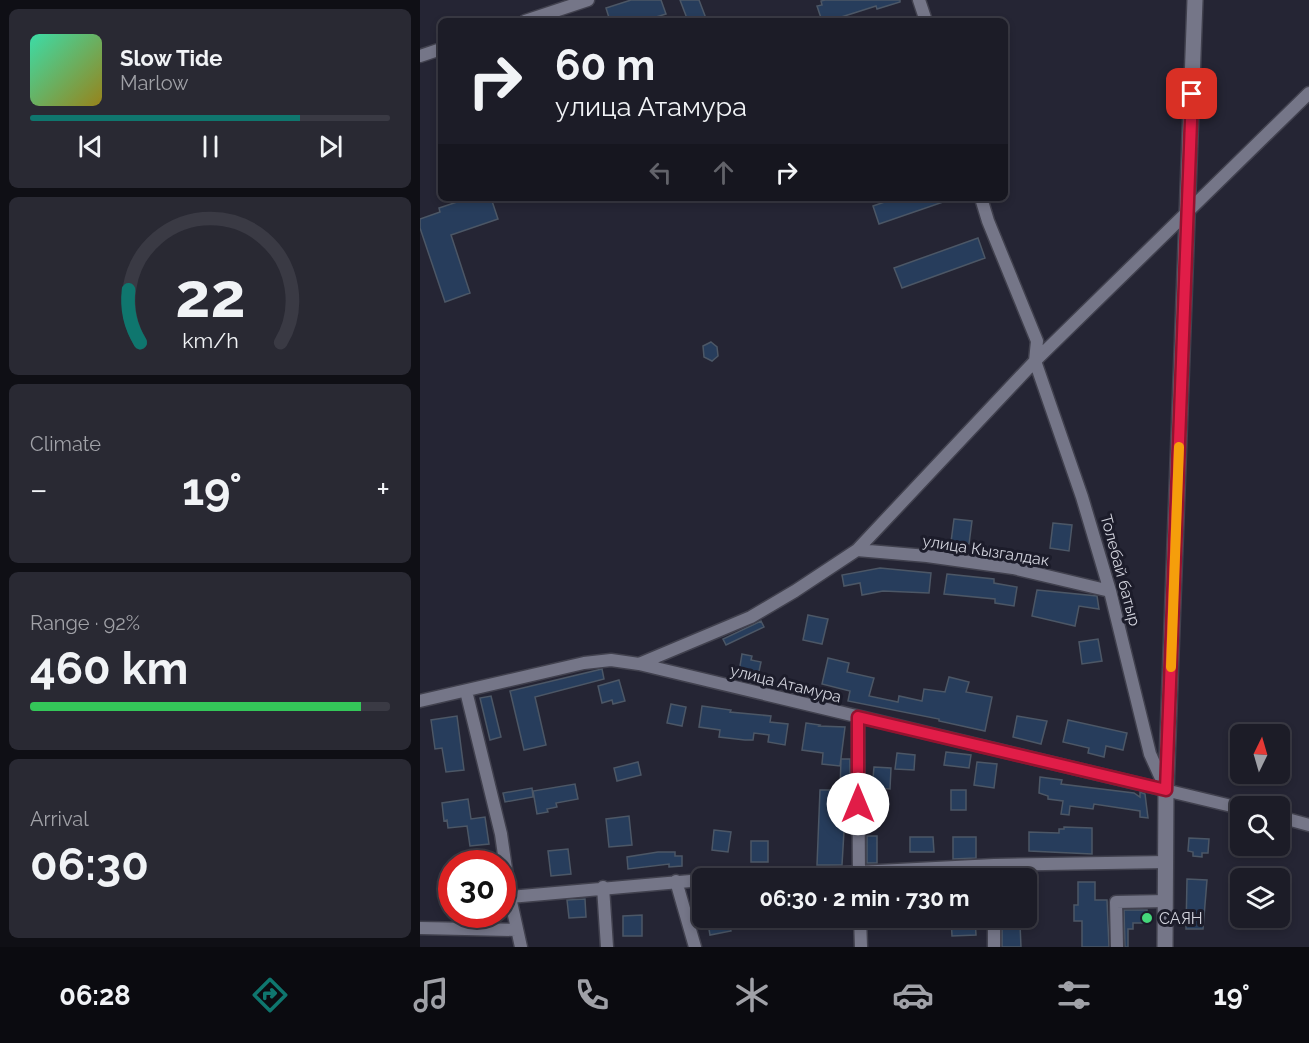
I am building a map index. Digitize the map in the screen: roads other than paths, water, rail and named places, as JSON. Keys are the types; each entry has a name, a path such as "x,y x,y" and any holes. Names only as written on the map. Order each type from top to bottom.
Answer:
{"street":[{"path":"534,18 588,0"},
{"path":"919,0 925,18"},
{"path":"1165,947 1166,790 1195,0"},
{"path":"420,56 438,50"},
{"path":"639,664 751,617 856,550 1035,361 1309,93"},
{"path":"982,201 1037,341 1035,361"},
{"name":"Толебай батыр","path":"1035,361 1082,497 1110,591 1150,754 1166,790"},
{"name":"улица Кызгалдак","path":"856,550 927,556 1013,568 1110,591"},
{"name":"улица Атамура","path":"420,701 584,663 611,660 639,664 1230,806"},
{"path":"466,691 503,850"},
{"path":"858,717 859,868"},
{"path":"1290,820 1309,825"},
{"path":"949,868 1166,862"},
{"path":"516,896 692,880"},
{"path":"676,881 695,947"},
{"path":"603,887 607,947"},
{"path":"1117,947 1116,902 1166,901"},
{"path":"420,928 516,930 521,947"},
{"path":"860,928 861,947"},
{"path":"994,928 994,947"}],"place":[{"name":"САЯН","path":"1147,918"}]}
